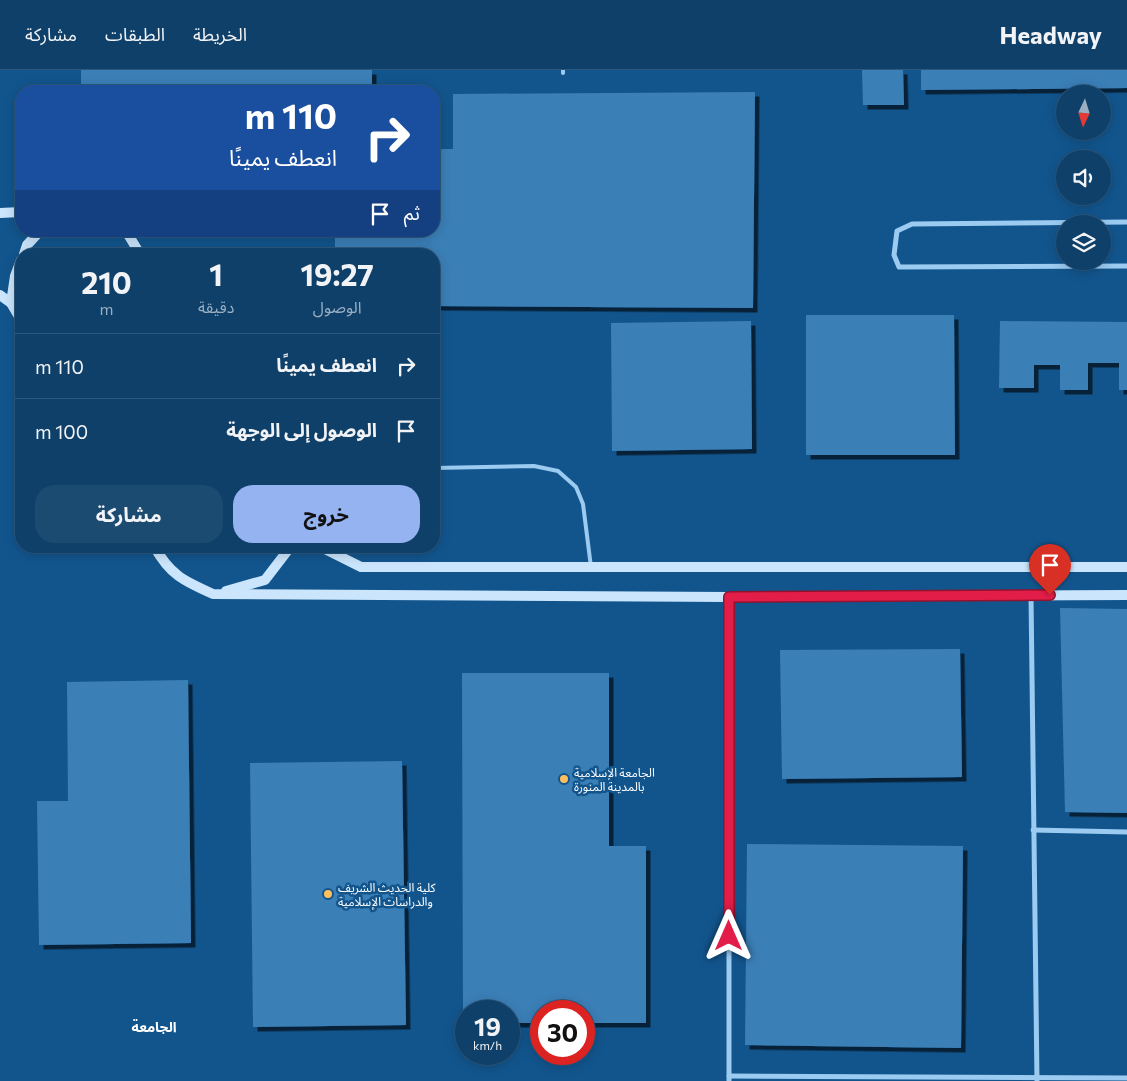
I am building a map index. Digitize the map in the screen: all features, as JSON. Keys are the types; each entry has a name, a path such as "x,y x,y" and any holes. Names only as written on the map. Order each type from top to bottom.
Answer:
{"main road":[{"path":"0,212 15,212"},
{"path":"26,248 34,237"},
{"path":"130,237 136,248"},
{"path":"11,303 15,276"},
{"path":"0,295 11,303 15,310"},
{"path":"158,553 164,564 180,579 213,594 729,597 1127,595"},
{"path":"213,594 265,580 286,553"},
{"path":"333,553 361,567 1127,567"}],"street":[{"path":"1127,222 912,224 897,231 894,255 899,267 1127,266"},
{"path":"1031,595 1037,1079"},
{"path":"729,597 729,1079 1127,1078"},
{"path":"1033,830 1127,832"}],"lane":[{"path":"440,468 534,466 558,471 576,487 583,504 591,567"}],"building":[{"path":"81,70 372,70 372,85 81,85"},
{"path":"862,70 903,70 904,105 863,105"},
{"path":"921,70 1127,70 1127,88 1111,88 1111,85 1056,85 1056,89 921,90"},
{"path":"755,92 753,308 440,306 440,248 335,248 335,237 440,237 440,149 453,149 453,94"},
{"path":"806,315 954,315 955,455 806,455"},
{"path":"751,321 752,449 612,451 611,323"},
{"path":"1000,321 1127,322 1127,390 1119,390 1119,363 1088,363 1088,390 1060,390 1060,365 1034,365 1034,388 999,388"},
{"path":"1060,608 1127,609 1127,813 1065,812"},
{"path":"960,649 962,777 782,779 780,650"},
{"path":"462,673 609,673 609,846 646,846 646,1023 595,1023 595,1000 530,1000 530,1023 520,1023 520,1000 463,1000"},
{"path":"188,680 191,943 39,945 37,801 68,801 67,682"},
{"name":"كلية الحديث الشريف والدراسات الإسلامية","path":"402,761 406,1025 253,1027 250,763"},
{"path":"747,844 963,846 961,1048 745,1045"}],"place":[{"name":"الجامعة الإسلامية بالمدينة المنورة","path":"564,779"},
{"name":"كلية الحديث الشريف والدراسات الإسلامية","path":"328,894"}],"district":[{"name":"الجامعة","path":"154,1026"}],"route":[{"path":"729,936 729,597 1050,595"}]}
